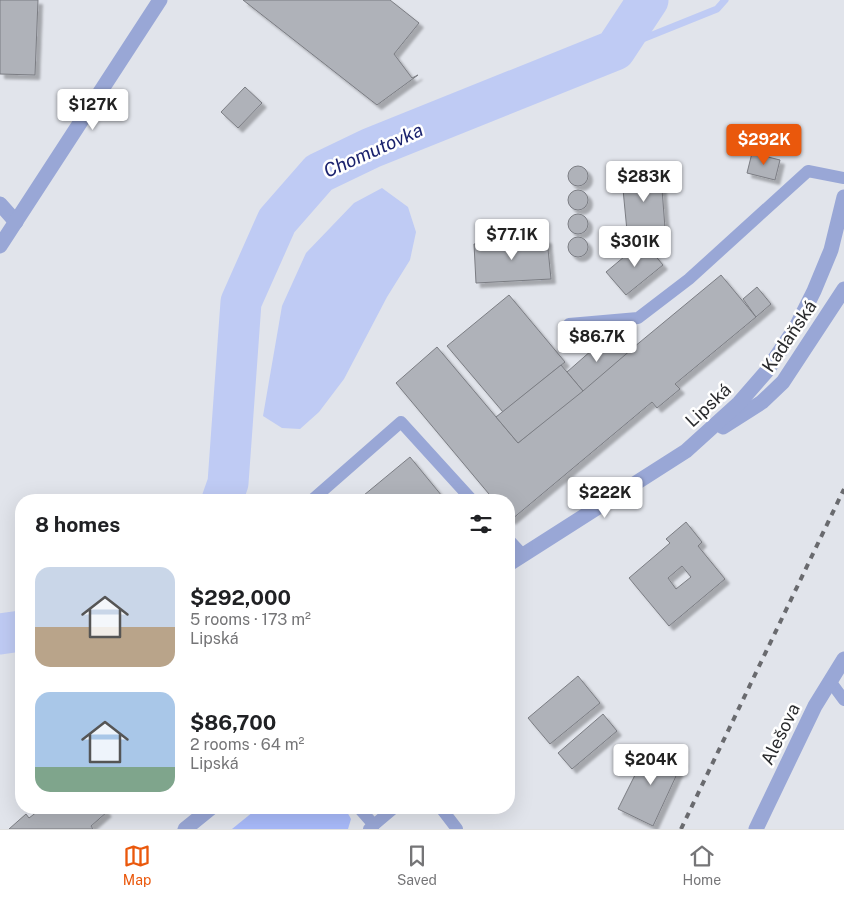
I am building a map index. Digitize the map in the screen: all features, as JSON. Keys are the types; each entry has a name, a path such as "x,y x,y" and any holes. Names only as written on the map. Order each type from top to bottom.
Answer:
{"street":[{"path":"0,246 160,0"},
{"name":"Lipská","path":"515,559 686,451 739,403 766,372 796,327 831,250 844,197"},
{"path":"0,204 16,222"},
{"name":"Kadaňská","path":"686,451 762,402 783,382 844,289"},
{"name":"Alešova","path":"756,829 815,706 844,658"},
{"path":"186,829 204,814"}],"lane":[{"path":"569,324 638,318 690,279 808,171 844,178"},
{"path":"319,494 401,422 467,494"},
{"path":"515,546 522,554"},
{"path":"830,681 844,700"},
{"path":"363,814 371,827 387,814"},
{"path":"446,814 457,829"}],"shaded area":[{"path":"382,188 408,207 416,232 410,260 387,297 344,379 319,412 300,429 282,428 263,416 282,306 306,253 354,203"},
{"path":"251,814 348,814 351,819 348,829 232,829"}],"building":[{"path":"0,0 38,0 35,75 0,74"},
{"path":"243,0 390,0 419,23 394,54 412,78 418,75 377,105"},
{"path":"245,87 262,103 238,128 221,112"},
{"path":"752,153 780,160 775,180 747,173"},
{"path":"574,166 582,166 588,172 588,180 582,186 574,186 568,180 568,172"},
{"path":"661,176 665,228 627,231 622,179"},
{"path":"574,190 582,190 588,196 588,204 582,210 574,210 568,204 568,196"},
{"path":"574,214 582,214 588,220 588,228 582,234 574,234 568,228 568,220"},
{"path":"574,237 582,237 588,243 588,251 582,257 574,257 568,251 568,243"},
{"path":"547,239 551,279 476,283 474,244"},
{"path":"643,241 663,265 626,295 606,272"},
{"path":"721,275 756,317 675,384 680,389 657,408 652,402 515,517 515,494 489,494 396,383 437,347 518,443"},
{"path":"757,287 771,304 756,317 743,299"},
{"path":"509,295 565,362 503,412 447,346"},
{"path":"609,335 623,352 630,346 632,349 583,391 567,372"},
{"path":"561,365 583,391 518,443 496,417"},
{"path":"410,457 440,494 365,494"},
{"path":"686,522 702,542 698,546 725,579 669,626 629,578 670,543 666,539","holes":["682,566 691,577 676,589 668,578"]},
{"path":"578,676 600,703 550,744 528,718"},
{"path":"603,714 617,731 572,769 558,753"},
{"path":"650,745 683,761 653,826 618,809"},
{"path":"26,814 29,818 34,814 105,814 91,826 93,829 9,829"}],"waterway":[{"name":"Chomutovka","path":"224,494 228,483 241,302 277,221 319,173 371,148 615,50 648,0"},
{"path":"615,50 717,9 725,0"},
{"name":"Chomutovka","path":"0,634 15,632"}],"railway":[{"path":"681,829 844,489"}]}
